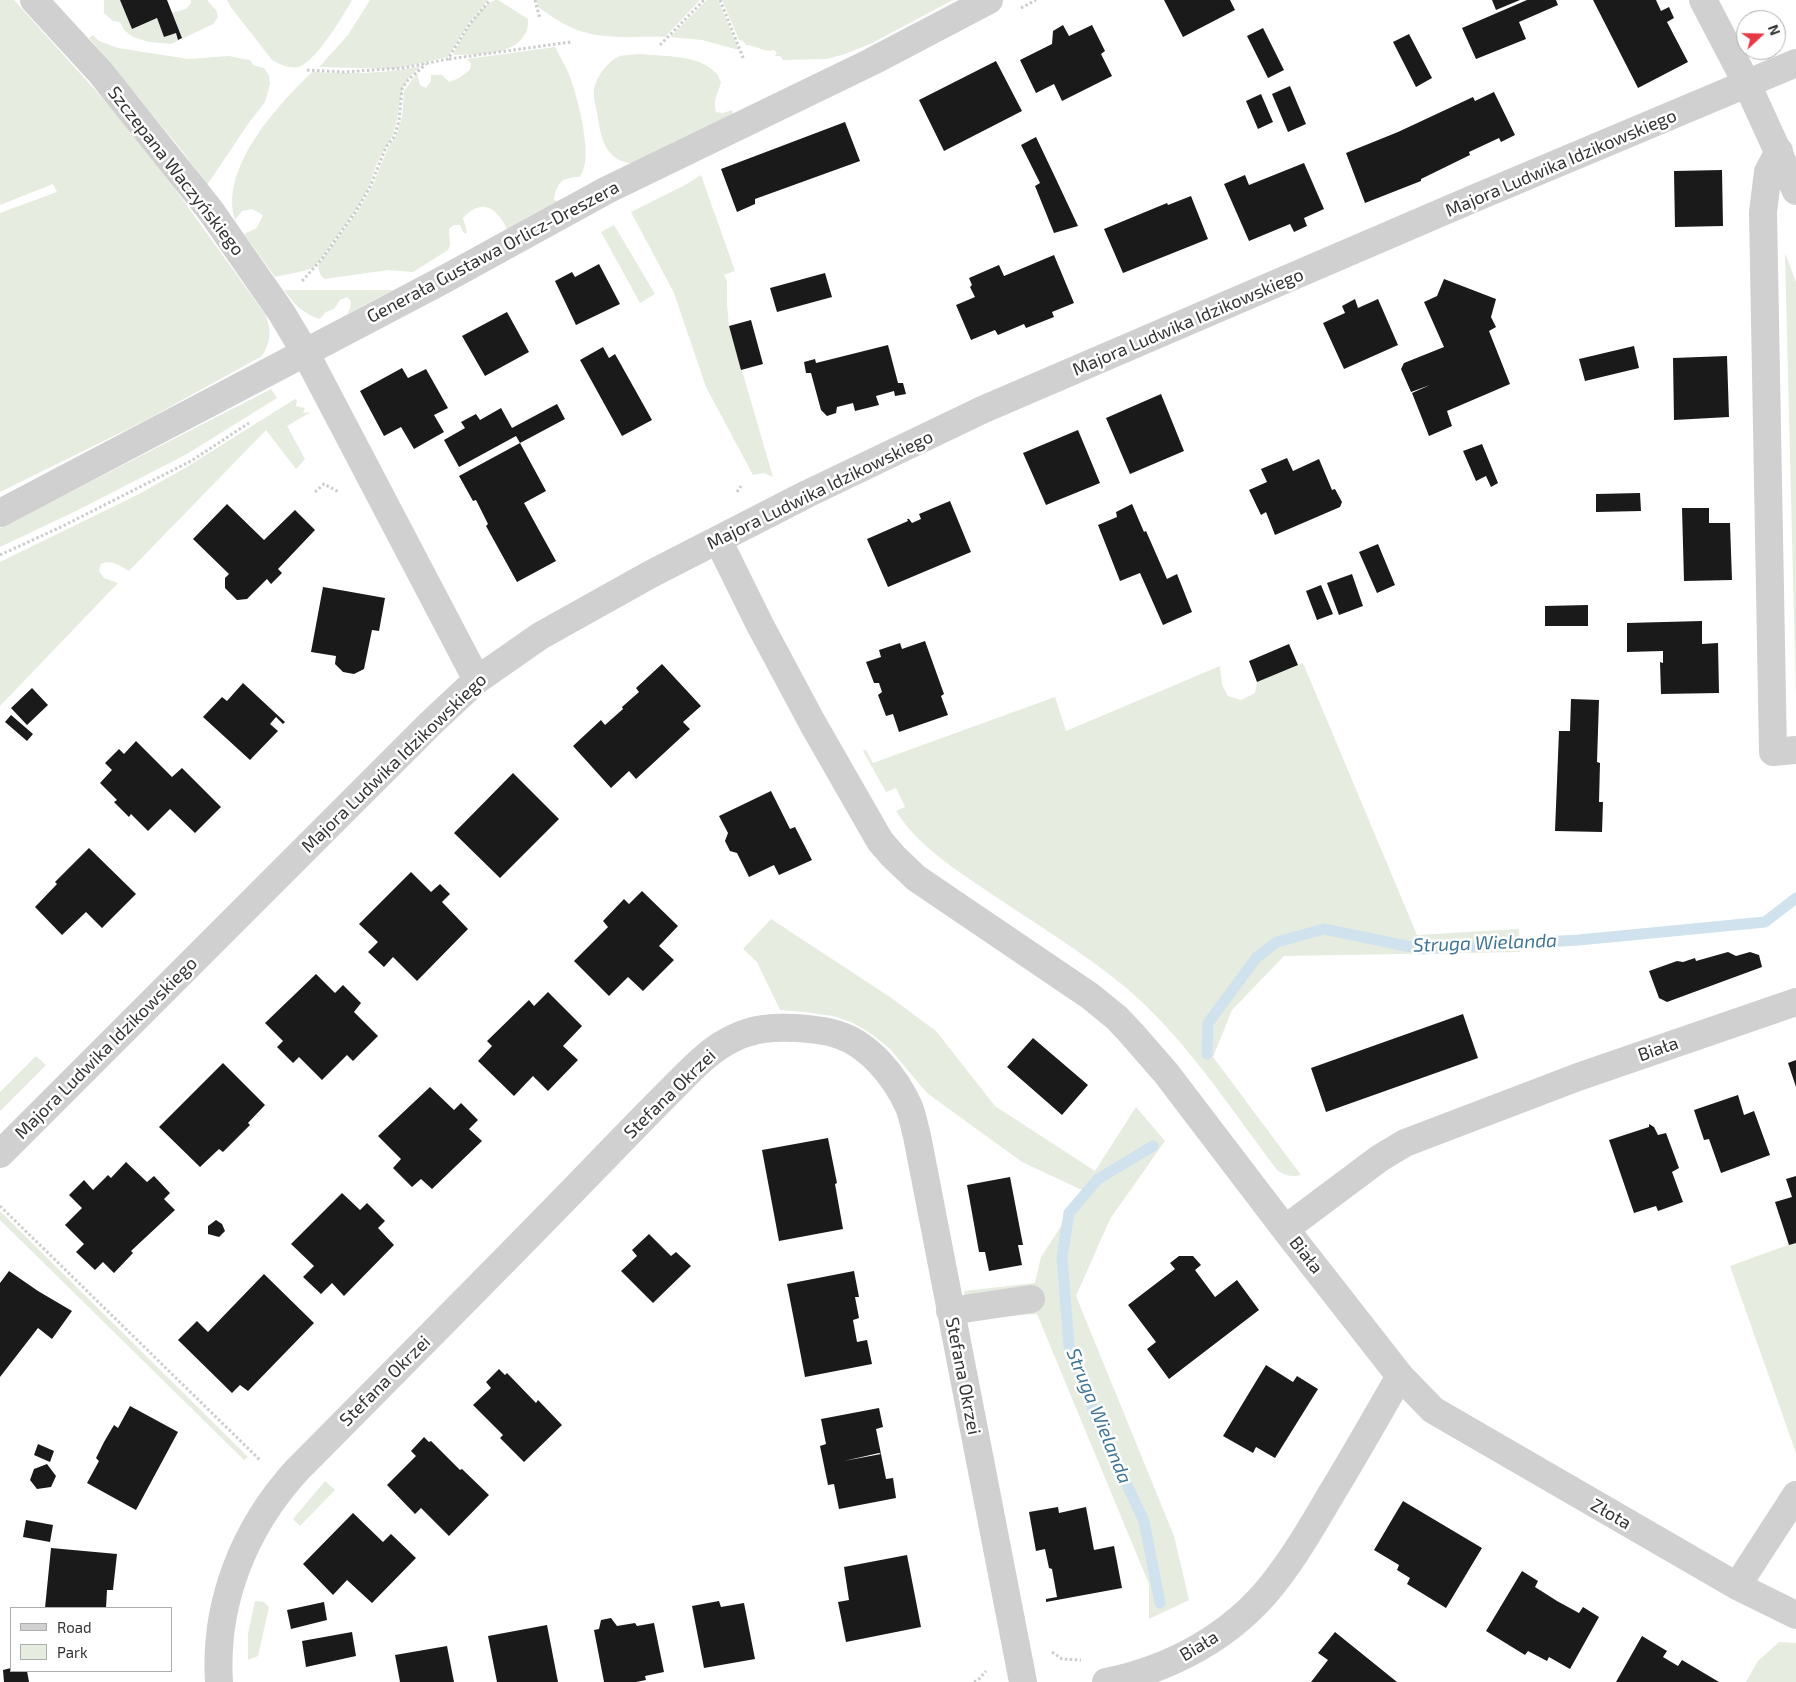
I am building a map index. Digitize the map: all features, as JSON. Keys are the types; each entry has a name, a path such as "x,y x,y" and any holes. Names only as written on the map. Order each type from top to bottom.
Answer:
{"street":[{"name":"Szczepana Waczyńskiego","path":"34,0 100,72 210,210 281,312 477,680"},
{"name":"Generała Gustawa Orlicz-Dreszera","path":"0,513 443,280 607,190 871,62 989,0"},
{"path":"1703,0 1747,84 1796,191"},
{"name":"Majora Ludwika Idzikowskiego","path":"0,1154 431,723 477,680 560,624 807,494 982,410 1796,63"},
{"path":"1779,151 1768,172 1763,212 1773,752 1796,750"},
{"path":"718,540 760,625 813,724 868,824 886,849 916,878 1090,996 1116,1018 1166,1073 1285,1229"},
{"name":"Biała","path":"1106,1682 1161,1666 1193,1651 1224,1631 1259,1600 1273,1585 1302,1545 1400,1376 1285,1229 1380,1158 1405,1143 1578,1076 1796,1002"},
{"name":"Stefana Okrzei","path":"219,1682 220,1625 229,1585 246,1544 277,1493 297,1470 701,1061 732,1038 755,1030 776,1027 801,1028 838,1034 862,1047 893,1079 908,1106 914,1123 1023,1682"},
{"path":"950,1311 1031,1299"},
{"name":"Złota","path":"1400,1376 1424,1402 1444,1417 1737,1586 1796,1615"},
{"path":"1737,1586 1796,1495"}],"path":[{"path":"448,60 469,25 490,0"},
{"path":"535,0 540,19"},
{"path":"660,45 704,0"},
{"path":"720,0 744,60"},
{"path":"1018,9 1036,0"},
{"path":"307,70 344,72 404,68 571,42"},
{"path":"302,281 322,259 356,211 370,186 386,147 394,137 399,121 402,89 408,80 426,64"},
{"path":"0,555 64,526 191,461 254,420"},
{"path":"0,1206 266,1466"},
{"path":"974,1682 985,1673 991,1660 993,1645 1015,1640 1040,1636 1046,1646 1062,1659 1087,1659"}],"green space":[{"path":"0,0 14,0 106,102 154,160 265,314 270,335 262,356 146,420 0,492 0,213 57,192 53,184 0,205"},
{"path":"104,0 120,0 132,29 157,18 164,36 176,33 179,40 182,38 172,13 186,9 191,0 207,0 216,10 218,17 213,24 171,44 149,42 133,37 124,30 120,22 113,21 104,13"},
{"path":"227,0 352,0 335,27 312,57 305,64 291,67 272,60"},
{"path":"370,0 488,0 468,24 448,57 394,69 319,67 348,35"},
{"path":"495,0 528,19 525,34 512,47 493,53 453,55 465,32 481,10"},
{"path":"537,0 700,0 665,37 628,37 603,36 579,31 560,22 538,7"},
{"path":"707,0 718,0 739,50 702,40 670,37"},
{"path":"722,0 953,0 872,43 845,54 827,59 783,60 780,56 775,56 777,53 774,50 770,51 746,45 743,41 739,40"},
{"path":"93,35 99,41 118,48 188,59 229,56 250,60 253,65 264,68 269,76 270,84 265,102 207,185 183,152 89,38"},
{"path":"555,47 571,81 579,109 583,126 586,157 584,169 579,177 569,178 561,182 556,189 554,200 557,201 565,198 516,228 507,229 499,215 488,208 476,208 463,218 466,234 460,225 454,225 449,229 450,245 448,250 413,272 388,270 325,279 321,276 318,268 319,264 359,209 372,187 388,148 396,136 402,117 404,91 417,73 420,85 426,88 431,81 431,75 442,75 449,82 459,78 470,70 471,63 467,59"},
{"path":"639,54 680,57 708,66 716,73 721,82 715,99 716,112 723,113 732,110 733,114 709,128 633,164 615,158 605,146 602,138 594,98 594,88 601,73 613,60 622,56"},
{"path":"422,66 413,73 403,88 393,134 378,160 365,194 350,218 317,264 312,268 275,277 244,234 257,228 263,215 252,209 242,211 235,220 232,200 243,159 268,120 312,72 367,73 395,71"},
{"path":"701,175 735,271 724,275 727,281 729,326 773,477 764,473 753,475 706,387 674,293 631,212"},
{"path":"614,225 655,294 640,303 601,232"},
{"path":"1785,253 1796,282 1796,698"},
{"path":"284,290 393,290 347,314 351,301 347,297 340,300 334,309 326,312 320,319 299,308"},
{"path":"271,389 277,398 187,454 78,510 0,547 0,528"},
{"path":"295,399 297,400 296,406 305,408 303,413 311,412 287,426 305,459 296,469 266,430 129,571 119,565 108,562 101,564 99,571 104,578 118,583 0,706 0,562 139,494 185,468"},
{"path":"1303,663 1417,935 1519,929 1520,952 1284,956 1232,1010 1213,1057 1301,1175 1291,1176 1277,1170 1186,1050 1146,1005 1092,961 951,866 915,836 896,811 905,807 896,788 886,792 863,751 866,750 873,763 1055,697 1066,731 1220,666 1222,685 1228,696 1241,700 1255,693 1257,682"},
{"path":"771,919 890,997 936,1031 995,1106 1095,1171 1136,1107 1165,1141 1110,1219 1076,1296 1174,1536 1189,1600 1149,1619 1149,1584 1037,1314 969,1319 964,1291 1035,1283 1041,1257 1084,1191 1022,1162 927,1093 890,1049 862,1028 833,1016 780,1010 757,962 743,949"},
{"path":"36,1056 46,1065 0,1111 0,1092"},
{"path":"0,1211 248,1457 244,1460 0,1220"},
{"path":"1796,1242 1796,1453 1730,1266"},
{"path":"325,1481 335,1490 300,1526 293,1519"},
{"path":"255,1601 264,1602 269,1607 258,1656 248,1660 248,1634"},
{"path":"1779,1642 1796,1643 1796,1682 1746,1682 1758,1661"}],"building":[{"path":"120,0 167,0 182,38 178,40 176,33 164,37 157,18 132,29"},
{"path":"1164,0 1230,0 1235,10 1183,37"},
{"path":"1492,0 1520,0 1496,10"},
{"path":"1527,0 1556,0 1558,5 1519,22 1526,39 1476,59 1462,28"},
{"path":"1593,0 1656,0 1661,11 1669,7 1674,18 1667,22 1688,62 1638,88"},
{"path":"1063,25 1069,36 1092,25 1105,51 1101,54 1112,76 1062,101 1054,84 1036,93 1020,60 1052,44 1053,31"},
{"path":"1263,28 1284,70 1268,78 1247,36"},
{"path":"1409,34 1432,78 1416,87 1393,42"},
{"path":"996,61 1022,111 944,151 919,100"},
{"path":"1290,86 1306,124 1288,132 1272,94"},
{"path":"1494,92 1515,135 1501,142 1499,138 1469,152 1470,155 1421,179 1421,181 1365,203 1346,153 1398,132 1473,97 1475,101"},
{"path":"1261,94 1273,122 1258,129 1246,101"},
{"path":"845,122 860,161 755,199 755,204 737,212 721,169"},
{"path":"1036,137 1078,226 1054,233 1035,186 1040,183 1021,145"},
{"path":"1304,163 1324,209 1304,218 1307,226 1294,232 1290,224 1249,241 1224,184 1245,175 1249,185"},
{"path":"1722,170 1723,226 1675,227 1674,171"},
{"path":"1191,196 1208,239 1123,273 1104,229 1167,203 1168,205"},
{"path":"1054,255 1074,303 1052,312 1054,317 1026,328 1024,324 998,335 995,330 971,340 956,305 975,297 970,287 972,285 969,278 999,265 1004,276"},
{"path":"599,264 620,304 576,325 555,281 572,272 575,277"},
{"path":"825,273 832,297 777,312 770,288"},
{"path":"1444,279 1496,299 1491,317 1496,327 1489,331 1510,384 1447,411 1452,426 1429,436 1412,393 1430,385 1411,392 1401,369 1404,363 1444,347 1424,302 1437,296"},
{"path":"1355,299 1358,308 1378,299 1398,345 1344,369 1323,323 1345,313 1342,306"},
{"path":"507,312 529,352 485,376 462,336"},
{"path":"751,320 763,364 741,370 729,326"},
{"path":"888,345 898,383 903,383 906,394 895,396 894,391 876,396 879,405 855,411 853,403 837,407 836,413 827,416 821,410 811,373 806,373 804,362 815,359 816,363"},
{"path":"1634,346 1639,368 1585,381 1579,359"},
{"path":"603,347 609,358 615,354 652,420 622,436 580,360"},
{"path":"1727,356 1729,417 1674,420 1673,358"},
{"path":"402,368 408,378 426,369 448,408 434,415 444,432 414,449 401,427 384,436 360,391"},
{"path":"1161,394 1184,451 1130,474 1106,418"},
{"path":"557,404 565,419 520,443 516,436 459,467 444,440 465,428 461,422 476,414 480,420 501,408 512,428"},
{"path":"1078,430 1100,483 1046,505 1023,453"},
{"path":"520,443 546,491 524,503 556,561 517,582 486,526 488,524 476,500 473,501 459,476"},
{"path":"1482,444 1498,483 1491,487 1486,476 1476,481 1463,451"},
{"path":"1287,458 1293,471 1319,459 1332,490 1335,489 1342,502 1340,507 1275,535 1266,512 1261,515 1249,490 1267,482 1261,469"},
{"path":"1640,493 1641,511 1596,512 1596,494"},
{"path":"950,501 971,552 888,587 867,539 908,521 907,519 912,523 921,519 919,514"},
{"path":"227,504 264,540 295,510 315,530 278,569 282,573 271,584 267,579 247,599 237,600 225,588 225,578 229,574 193,539"},
{"path":"1132,504 1167,579 1177,574 1192,612 1163,625 1140,573 1120,581 1098,525 1117,517 1116,512"},
{"path":"1682,508 1709,508 1709,523 1730,523 1732,580 1684,581"},
{"path":"1378,544 1395,585 1377,593 1359,552"},
{"path":"1352,574 1363,606 1339,615 1327,583"},
{"path":"1321,585 1333,614 1317,620 1306,591"},
{"path":"323,587 385,598 379,631 372,630 364,669 354,674 343,672 335,664 336,656 311,652"},
{"path":"1588,605 1588,626 1545,626 1545,606"},
{"path":"1702,621 1702,644 1718,643 1719,693 1661,694 1660,662 1663,663 1663,651 1627,652 1627,623"},
{"path":"925,641 944,694 941,696 948,715 899,732 893,714 886,716 878,695 882,692 879,683 874,683 866,662 881,657 879,650 900,643 902,649"},
{"path":"1289,644 1298,665 1257,682 1249,661"},
{"path":"662,664 701,706 683,722 690,729 636,779 629,771 611,788 573,746 601,720 605,725 623,709 622,707 639,692 636,688"},
{"path":"243,683 285,722 283,724 276,717 270,724 278,731 250,760 203,717 222,697 227,701"},
{"path":"32,688 48,705 27,725 11,708"},
{"path":"1571,699 1599,700 1597,762 1600,763 1599,802 1603,802 1602,832 1555,831 1559,731 1570,731"},
{"path":"11,715 33,734 27,741 5,722"},
{"path":"136,741 172,777 182,768 221,807 195,833 170,809 148,831 131,814 129,817 114,802 117,800 100,783 112,770 105,763 119,749 124,754"},
{"path":"513,773 559,819 500,878 454,833"},
{"path":"771,791 790,829 795,827 812,860 779,875 774,865 749,877 737,853 730,851 725,841 728,833 719,816"},
{"path":"89,848 136,894 102,928 86,912 62,935 35,907 57,884 55,882"},
{"path":"411,872 431,892 440,884 450,894 442,902 468,929 417,981 393,957 384,967 368,952 378,942 359,924"},
{"path":"642,891 678,926 659,946 674,960 643,991 628,977 609,996 574,961 608,927 603,921 624,899 629,904"},
{"path":"1728,952 1736,956 1750,952 1759,955 1762,967 1667,1002 1659,998 1649,971 1677,961 1683,962 1695,958 1696,961"},
{"path":"316,974 335,993 343,985 361,1003 354,1012 378,1036 353,1061 347,1055 322,1080 299,1057 293,1063 277,1047 283,1041 265,1023"},
{"path":"548,992 582,1026 563,1046 578,1060 548,1091 533,1076 514,1096 478,1061 492,1046 487,1041 529,1000 534,1006"},
{"path":"1463,1014 1478,1058 1326,1112 1311,1068"},
{"path":"1033,1038 1088,1085 1062,1115 1007,1067"},
{"path":"1796,1060 1796,1087 1788,1063"},
{"path":"223,1063 265,1105 248,1123 250,1125 223,1152 219,1149 200,1167 159,1127"},
{"path":"430,1087 454,1110 461,1103 478,1120 469,1129 482,1141 432,1189 421,1179 412,1187 393,1168 401,1159 378,1136"},
{"path":"1738,1095 1744,1115 1754,1111 1770,1155 1721,1173 1709,1139 1704,1140 1694,1110"},
{"path":"1649,1124 1654,1127 1658,1135 1666,1133 1679,1168 1672,1172 1683,1202 1658,1211 1656,1206 1634,1213 1609,1140 1649,1127"},
{"path":"828,1138 837,1183 835,1184 843,1229 779,1241 762,1150"},
{"path":"126,1162 147,1182 154,1176 170,1193 164,1199 175,1210 131,1251 133,1253 114,1273 103,1262 95,1270 76,1252 84,1244 65,1225 82,1208 69,1195 84,1180 93,1190 108,1175 111,1178"},
{"path":"1796,1176 1796,1243 1789,1245 1775,1202 1792,1197 1786,1179"},
{"path":"1010,1177 1023,1245 1018,1245 1022,1265 989,1271 985,1252 979,1252 967,1185"},
{"path":"342,1193 360,1210 367,1203 385,1221 378,1228 394,1245 344,1296 332,1283 321,1294 303,1277 314,1266 291,1244"},
{"path":"216,1220 222,1224 225,1231 219,1237 208,1234 208,1226"},
{"path":"649,1234 671,1256 676,1252 691,1266 653,1303 621,1271 637,1256 632,1250"},
{"path":"1179,1256 1193,1256 1201,1265 1195,1270 1215,1297 1237,1280 1259,1310 1169,1379 1147,1349 1156,1342 1128,1305 1175,1269 1170,1263"},
{"path":"9,1271 72,1311 52,1339 38,1328 0,1377 0,1283"},
{"path":"854,1271 859,1297 855,1297 859,1318 853,1320 857,1342 867,1340 872,1364 805,1377 787,1284"},
{"path":"264,1274 314,1323 248,1391 240,1385 232,1393 178,1340 197,1321 208,1332"},
{"path":"1266,1365 1293,1382 1297,1376 1318,1389 1275,1458 1256,1447 1253,1453 1223,1436"},
{"path":"499,1369 505,1375 507,1373 536,1403 538,1400 562,1425 524,1462 500,1438 503,1435 473,1405 491,1388 486,1382"},
{"path":"130,1406 178,1432 136,1510 87,1483 99,1461 96,1458 104,1442 114,1425 118,1428"},
{"path":"879,1408 883,1427 876,1429 881,1454 886,1479 893,1478 896,1498 839,1509 834,1484 828,1485 820,1446 826,1444 821,1419","holes":["879,1453 881,1454 844,1461"]},
{"path":"424,1437 429,1442 431,1441 489,1495 449,1536 421,1508 415,1514 387,1485 416,1456 411,1451"},
{"path":"38,1444 54,1451 50,1462 34,1455"},
{"path":"47,1464 56,1476 51,1487 37,1489 30,1480 34,1469"},
{"path":"1403,1501 1482,1548 1446,1608 1407,1584 1410,1578 1397,1570 1399,1565 1374,1550"},
{"path":"1058,1507 1059,1513 1086,1507 1094,1550 1114,1546 1122,1588 1046,1602 1046,1599 1057,1597 1052,1569 1049,1568 1045,1549 1036,1551 1029,1512"},
{"path":"353,1513 383,1542 391,1534 416,1558 372,1603 347,1580 333,1595 303,1564"},
{"path":"26,1520 53,1525 50,1542 23,1537"},
{"path":"51,1548 117,1554 113,1590 107,1590 106,1607 45,1607"},
{"path":"907,1555 921,1627 846,1642 838,1602 849,1600 844,1567"},
{"path":"1522,1571 1538,1581 1535,1587 1557,1601 1579,1613 1583,1607 1599,1617 1570,1669 1549,1657 1547,1661 1528,1651 1525,1655 1486,1631"},
{"path":"719,1601 721,1607 744,1603 755,1659 704,1668 692,1606"},
{"path":"324,1602 327,1620 291,1629 287,1610"},
{"path":"611,1618 617,1626 635,1623 637,1626 654,1623 664,1672 645,1676 646,1680 636,1682 604,1682 594,1630 599,1629 601,1620"},
{"path":"547,1625 558,1682 497,1682 488,1636"},
{"path":"352,1632 356,1656 306,1667 302,1641"},
{"path":"1335,1632 1397,1682 1311,1682 1328,1660 1318,1653"},
{"path":"1642,1636 1667,1651 1663,1657 1678,1666 1682,1660 1719,1682 1616,1682"},
{"path":"447,1646 454,1682 400,1682 395,1655"},
{"path":"10,1668 10,1672 27,1672 29,1682 4,1682 3,1670"}],"waterway":[{"name":"Struga Wielanda","path":"1207,1054 1208,1023 1257,957 1277,942 1324,929 1421,949 1579,940 1765,922 1796,898"},
{"name":"Struga Wielanda","path":"1153,1146 1098,1179 1069,1213 1062,1257 1069,1346 1100,1428 1144,1521 1160,1603"}]}
